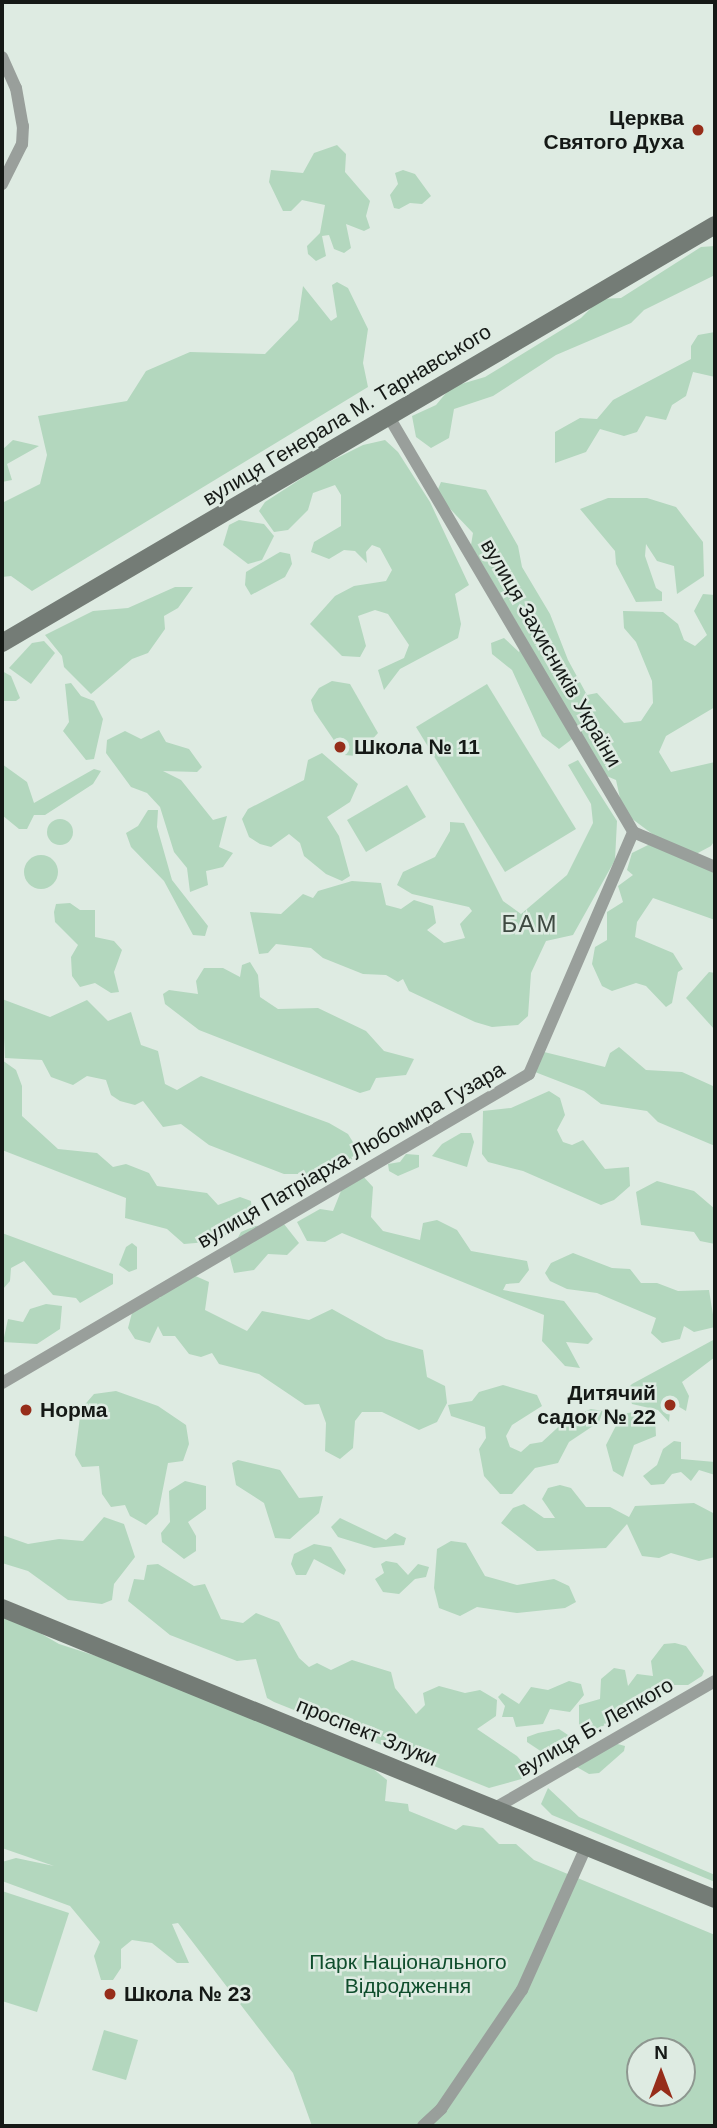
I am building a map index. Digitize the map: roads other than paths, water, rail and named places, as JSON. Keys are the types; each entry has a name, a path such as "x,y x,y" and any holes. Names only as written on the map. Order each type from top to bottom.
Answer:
{"main road":[{"name":"вулиця Генерала М. Тарнавського","path":"2,643 715,225"},
{"name":"проспект Злуки","path":"2,1608 715,1899"}],"street":[{"path":"2,57 16,88 23,126 22,144 2,184"},
{"name":"вулиця Захисників України","path":"389,417 633,832"},
{"path":"633,832 715,867"},
{"name":"вулиця Патріарха Любомира Гузара","path":"2,1383 528,1074 633,832"},
{"name":"вулиця Б. Лепкого","path":"495,1808 715,1681"},
{"path":"423,2126 442,2109 523,1990 586,1847"}],"place":[{"name":"Церква Святого Духа","path":"698,130"},
{"name":"Школа № 11","path":"340,747"},
{"name":"Дитячий садок № 22","path":"670,1405"},
{"name":"Норма","path":"26,1410"},
{"name":"Школа № 23","path":"110,1994"}],"district":[{"name":"БАМ","path":"530,924"}],"park label":[{"name":"Парк Національного Відродження","path":"408,1974"}]}
